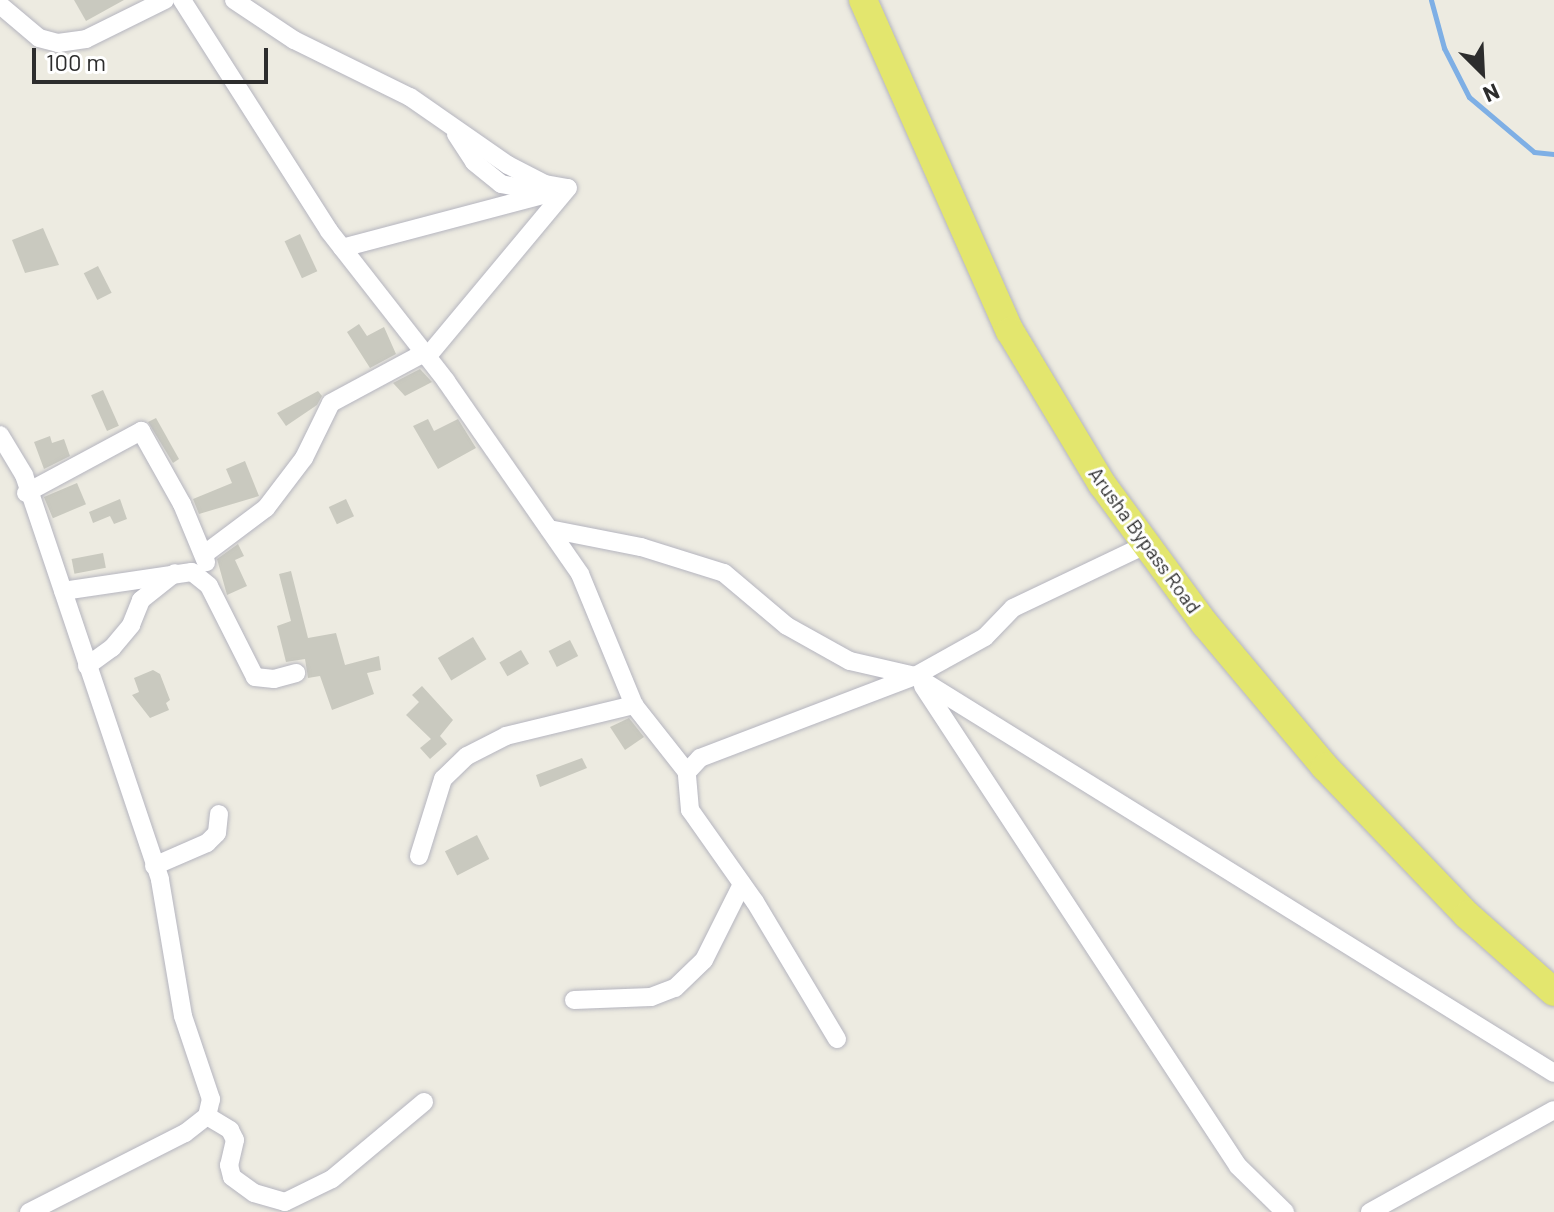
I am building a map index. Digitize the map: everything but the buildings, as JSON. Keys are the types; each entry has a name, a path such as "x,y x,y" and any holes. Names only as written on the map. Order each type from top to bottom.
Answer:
{"main road":[{"name":"Arusha Bypass Road","path":"863,0 1010,331 1102,484 1145,545 1325,767 1467,915 1554,992"}],"street":[{"path":"0,5 39,38 58,43 86,39 165,0"},
{"path":"182,0 264,135 342,248 426,355 531,510 549,529 590,593 634,705 687,772 690,810 742,884 837,1039"},
{"path":"234,0 294,40 410,97 508,165 545,184 568,188"},
{"path":"342,248 568,188"},
{"path":"206,553 266,508 304,458 331,403 426,355 568,188"},
{"path":"26,493 141,431 206,553 201,576 255,677 274,679 296,673"},
{"path":"0,435 24,475 26,493 63,591 167,906 183,1016 209,1088 207,1116 185,1133 29,1212"},
{"path":"549,529 641,547 724,573 787,626 850,661 915,676 1554,1073"},
{"path":"687,772 700,758 915,676 985,637 1013,608 1145,545"},
{"path":"63,591 177,571 201,576"},
{"path":"87,666 112,648 131,625 141,600 177,571"},
{"path":"915,676 1233,1159 1262,1195 1285,1212"},
{"path":"419,856 443,779 467,756 506,736 634,705"},
{"path":"154,866 207,843 217,833 219,814"},
{"path":"574,1000 651,997 675,988 704,960 742,884"},
{"path":"207,1116 230,1130 235,1140 229,1165 232,1177 254,1193 285,1202 332,1179 424,1102"},
{"path":"1370,1212 1554,1110"}],"waterway":[{"path":"1431,0 1444,48 1469,97 1534,152 1554,154"}]}
